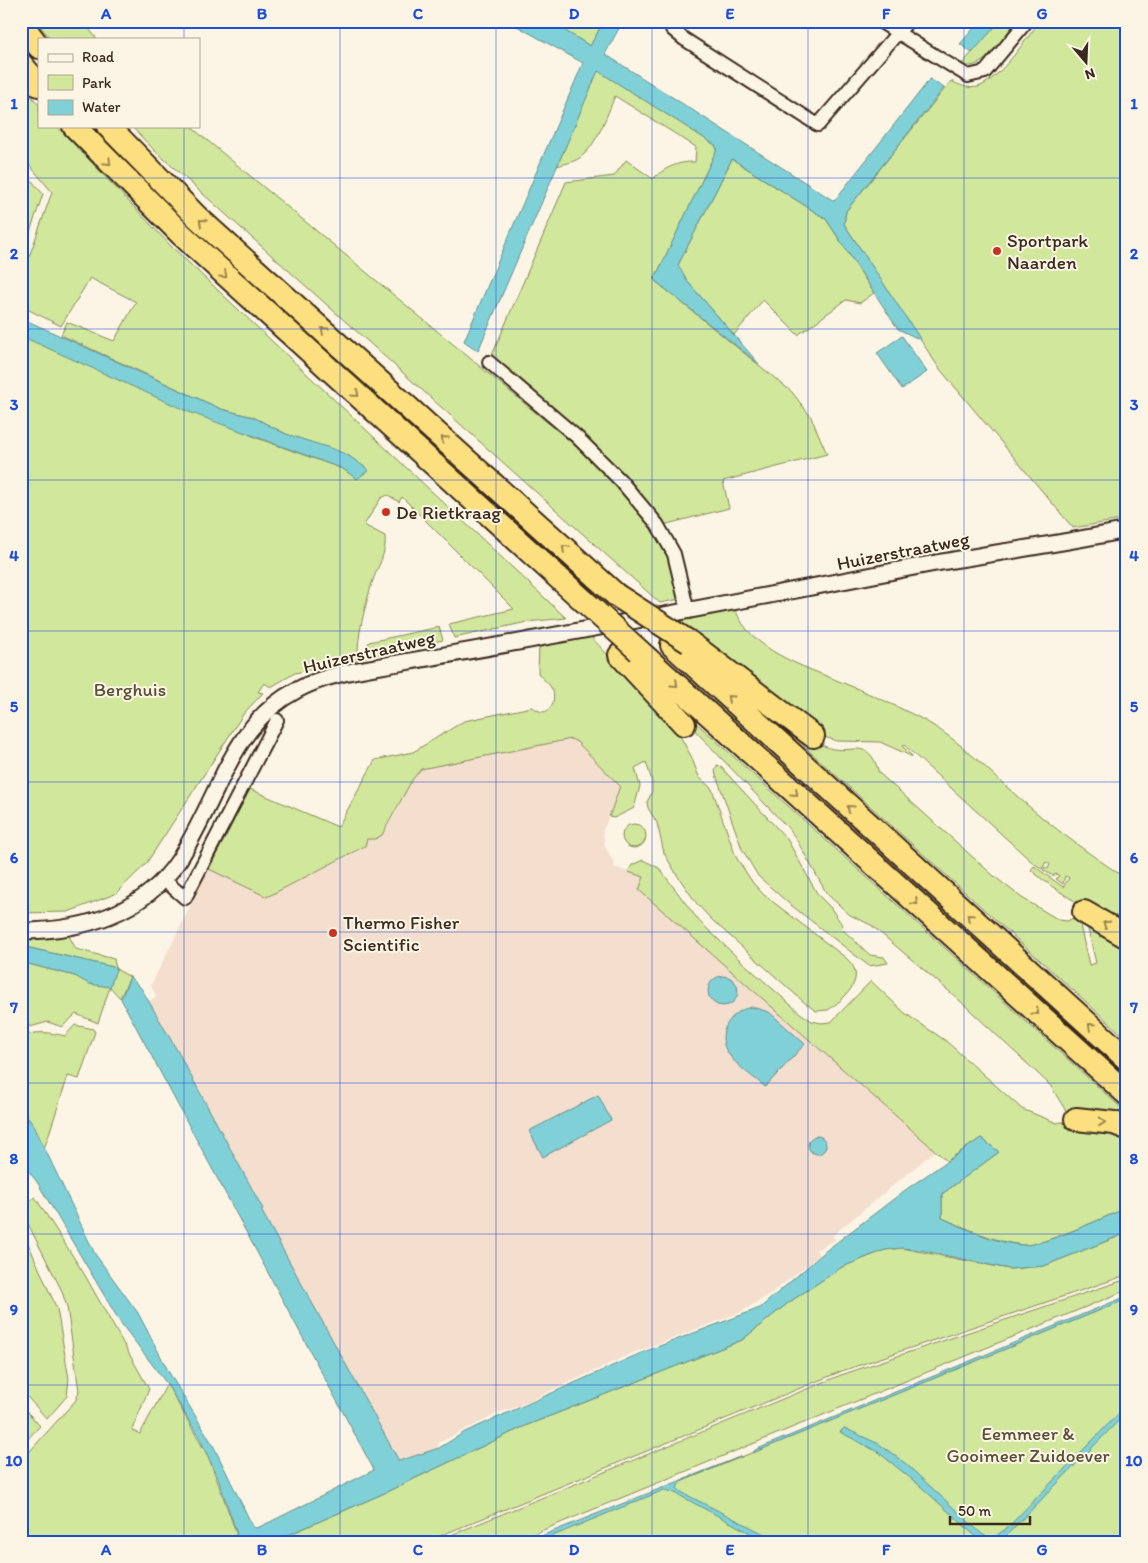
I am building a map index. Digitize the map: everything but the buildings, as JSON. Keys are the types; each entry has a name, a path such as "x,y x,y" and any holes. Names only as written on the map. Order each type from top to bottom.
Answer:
{"highway":[{"path":"21,23 38,45"},
{"path":"21,64 38,84"},
{"path":"76,128 182,235 584,601 629,653 684,724"},
{"path":"110,128 197,217 616,595 680,644 813,736"},
{"path":"680,644 1127,1059"},
{"path":"629,653 1127,1094"},
{"path":"1084,912 1127,937"},
{"path":"1076,1120 1114,1123 1127,1128"}],"street":[{"path":"678,21 672,29 684,39 818,125 908,21"},
{"path":"879,21 897,35 968,76 985,72 1027,21"},
{"path":"489,362 577,437 620,480 658,524 674,554 688,612"},
{"name":"Huizerstraatweg","path":"21,930 73,928 106,918 133,904 162,879 179,860 230,757 259,718 278,701 308,684 362,670 688,612 927,565 1082,540 1127,530"},
{"path":"162,879 185,898 277,720"},
{"path":"217,786 237,795"}],"shaded area":[{"path":"562,739 571,739 577,742 620,786 603,831 605,847 614,862 614,867 644,877 640,890 935,1151 833,1235 835,1240 816,1250 819,1256 770,1294 741,1312 639,1350 514,1408 503,1411 438,1443 439,1448 399,1461 260,1210 263,1208 178,1052 148,1001 156,997 151,985 209,869 267,897 365,847 367,839 385,832 412,780 421,769"}],"green space":[{"path":"36,21 83,21 96,38 50,38"},
{"path":"549,21 604,21 590,46"},
{"path":"1000,21 1016,21 986,59 970,66 961,65"},
{"name":"Sportpark Naarden","path":"1040,21 1127,21 1127,519 1073,528 939,368 844,224 846,211 951,81 971,87 978,87 986,83 1012,58"},
{"path":"598,70 715,145 717,150 654,280 792,392 811,417 827,454 723,481 729,508 663,525 490,360 566,182 614,176 626,160 653,179 672,166 695,162 696,147 615,96 600,132 589,149 576,160 557,166"},
{"name":"Berghuis","path":"21,84 38,104 38,128 59,128 171,246 566,618 527,622 454,638 449,624 514,609 402,497 399,502 388,495 381,498 364,525 385,536 385,549 364,611 358,659 295,673 271,687 264,683 258,692 263,693 244,713 146,864 115,894 68,912 21,913 21,329 257,438 343,469 356,478 356,462 349,456 286,434 253,417 221,409 61,335 67,322 114,341 136,302 90,278 61,326 21,306 21,287 27,276 23,274 52,192 21,155"},
{"path":"133,128 192,128 577,447 618,485 645,517 669,554 680,599 660,603 155,151"},
{"path":"732,159 826,219 874,293 860,303 846,300 798,335 763,300 734,335 688,282 678,265"},
{"path":"21,168 43,194 21,258"},
{"path":"735,609 743,624 753,636 780,655 887,702 929,723 969,752 1044,819 1127,879 1127,932 1065,895 1031,870 1034,866 1063,887 1069,878 1065,876 1063,884 1056,879 1059,876 1056,874 1053,876 1043,870 1045,867 1048,869 1050,864 1046,862 1042,869 1032,862 904,745 902,746 913,757 880,742 837,741 821,736 701,642 678,619"},
{"path":"439,627 443,640 364,657 369,642"},
{"path":"588,634 663,713 679,734 691,756 699,777 712,789 736,857 753,883 764,895 846,958 852,965 855,979 852,986 842,999 828,1010 816,1011 805,1003 712,920 697,904 664,853 657,823 648,808 647,802 652,792 652,781 646,762 635,768 640,786 634,808 614,818 609,817 620,786 577,742 571,739 421,769 412,780 382,835 375,839 367,839 365,846 267,897 209,869 250,789 338,827 375,760 413,752 464,721 532,707 542,712 549,709 554,699 553,692 549,684 538,673 539,644"},
{"path":"660,690 1127,1113 1127,1124 1071,1114 1066,1111 1050,1085 957,998 871,925 850,915 827,894 788,828 663,697"},
{"path":"744,692 793,729 824,746 842,750 864,750 875,761 879,773 995,877 1022,898 1059,920 1067,921 1078,916 1089,965 1096,963 1085,917 1127,941 1127,1039"},
{"path":"717,765 787,839 818,895 830,907 843,926 841,928 870,955 884,957 888,963 869,966 787,902 758,876 742,849 715,772"},
{"path":"634,824 639,825 645,831 645,841 639,847 634,848 629,847 623,841 622,836 623,831 629,825"},
{"path":"643,860 659,868 699,921 740,960 800,1013 812,1021 821,1023 831,1022 871,981 906,1014 946,1041 1022,1109 1057,1123 1061,1122 1127,1133 1127,1208 1058,1237 1022,1245 991,1238 942,1218 942,1194 999,1152 981,1138 947,1161 639,890 644,877 628,872 632,865"},
{"path":"21,936 69,936 76,949 114,959 116,969 130,977 120,998 110,987 98,1023 76,1014 62,1027 48,1022 30,1027 21,1014 21,962 75,976 113,967 21,946"},
{"path":"75,1025 93,1029 95,1032 79,1079 68,1076 44,1149 34,1126 21,1109 21,1036 43,1033 65,1036"},
{"path":"35,1197 83,1272 149,1389 132,1430 140,1434 167,1384 209,1458 237,1535 223,1542 21,1542 21,1461 76,1400 79,1391 67,1307 61,1289 27,1222 27,1202"},
{"path":"21,1221 27,1241 57,1309 69,1379 67,1396 47,1419 21,1390"},
{"path":"1127,1233 1127,1275 842,1371 425,1542 272,1542 380,1495 525,1426 742,1340 788,1303 842,1267 885,1250 902,1248 1009,1269 1044,1266"},
{"path":"1127,1279 1127,1290 514,1542 434,1542 841,1375"},
{"name":"Eemmeer & Gooimeer Zuidoever","path":"1127,1299 1127,1542 534,1542"},
{"path":"21,1405 40,1426 21,1446"}],"water":[{"path":"508,21 549,21 590,46 604,21 623,21 605,54 834,201 930,79 944,88 846,211 844,224 921,340 898,329 826,219 732,159 678,265 688,282 759,364 654,280 717,149 715,145 598,71 478,351 464,341 583,63"},
{"path":"980,21 1000,21 972,53 960,44"},
{"path":"21,318 221,409 253,417 286,434 336,450 349,456 369,470 357,479 343,469 189,412 21,336"},
{"path":"902,336 927,372 902,389 877,353"},
{"path":"21,946 113,967 116,969 110,987 89,984 75,976 21,962"},
{"path":"723,976 729,977 737,985 737,997 729,1005 723,1006 717,1005 709,997 708,991 709,985 717,977"},
{"path":"130,977 141,988 178,1052 263,1209 261,1210 399,1461 439,1448 465,1432 641,1353 760,1308 828,1249 908,1188 981,1138 999,1152 942,1194 942,1218 991,1238 1022,1245 1058,1237 1127,1208 1127,1233 1044,1266 1009,1269 920,1250 902,1248 885,1250 842,1267 788,1303 742,1340 525,1426 380,1495 272,1542 223,1542 237,1534 218,1478 199,1437 167,1384 120,1322 37,1182 21,1161 21,1109 34,1126 95,1254 138,1313 171,1376 213,1445 253,1527 257,1528 272,1521 374,1470 121,999"},
{"path":"752,1007 769,1012 805,1044 765,1087 736,1062 724,1045 724,1030 727,1024 738,1013"},
{"path":"598,1095 611,1120 543,1157 529,1131"},
{"path":"817,1136 823,1139 826,1145 823,1151 817,1154 811,1151 808,1145 811,1139"},
{"path":"1127,1296 1127,1299 753,1453 755,1450"},
{"path":"1127,1405 1127,1412 1000,1542 982,1542 919,1485 878,1452 840,1432 844,1428 879,1444 905,1463 983,1535 992,1539 1008,1527"},
{"path":"742,1456 680,1482 677,1488 681,1492 780,1542 767,1542 673,1492 664,1490 538,1542 526,1542"}],"place":[{"name":"Sportpark Naarden","path":"997,251"},
{"name":"De Rietkraag","path":"386,512"},
{"name":"Thermo Fisher Scientific","path":"333,933"}]}
